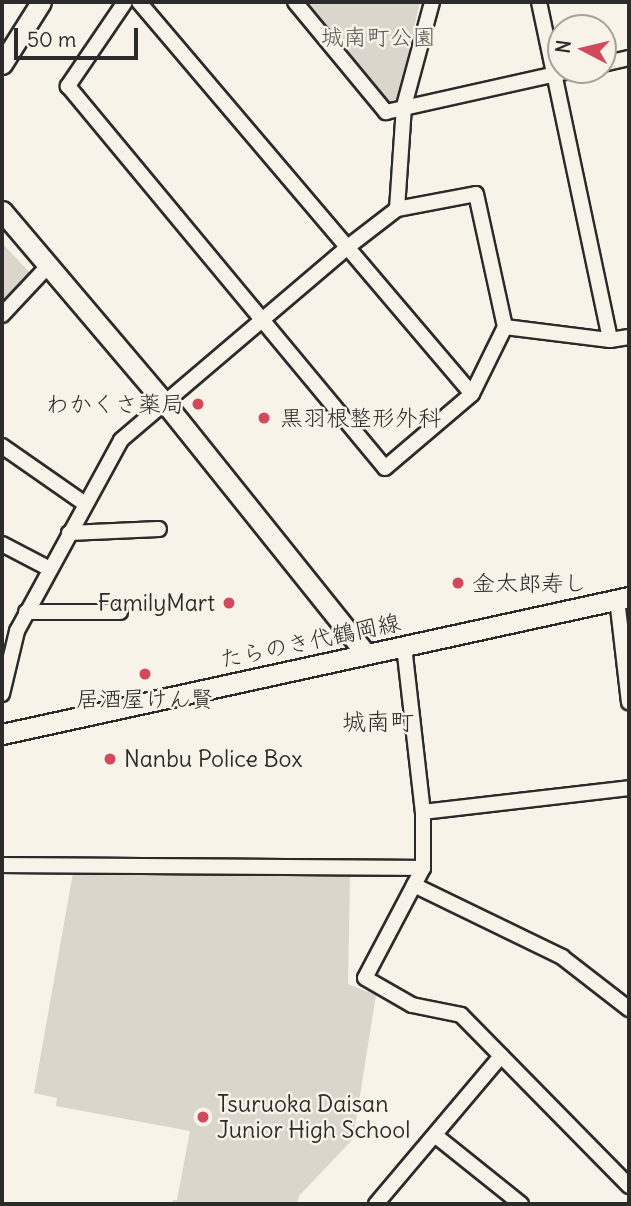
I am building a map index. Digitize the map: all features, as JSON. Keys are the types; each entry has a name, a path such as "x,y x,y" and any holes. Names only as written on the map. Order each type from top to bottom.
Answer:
{"street":[{"path":"2,64 7,40 41,2"},
{"path":"2,694 7,643 121,440 262,321 349,246 397,209 475,194 505,327 472,394 385,468 262,321 68,86 125,2"},
{"path":"139,2 472,394"},
{"path":"295,2 386,112 547,75"},
{"path":"397,209 404,106 432,2"},
{"path":"539,2 547,40"},
{"path":"556,84 610,340"},
{"path":"2,211 165,403 365,653"},
{"path":"2,315 48,266"},
{"path":"505,327 610,340 629,338"},
{"path":"2,446 85,504"},
{"path":"69,533 159,529"},
{"path":"2,544 50,569"},
{"path":"623,598 629,702"},
{"name":"たらのき代鶴岡線","path":"2,734 623,598"},
{"path":"26,612 120,612"},
{"path":"404,646 423,812 423,868 365,978 412,1005 461,1015 629,1186"},
{"path":"423,812 629,788"},
{"path":"2,865 423,868"},
{"path":"414,885 562,957 629,1009"},
{"path":"381,1203 501,1056"},
{"path":"436,1136 521,1204"}],"green space":[{"name":"城南町公園","path":"304,2 420,2 398,98 388,103"},
{"path":"2,243 30,273 2,302"},
{"name":"Tsuruoka Daisan Junior High School","path":"73,873 350,877 348,984 376,995 353,1139 299,1196 297,1204 172,1204 173,1200 177,1200 190,1131 56,1106 57,1098 34,1093"}],"place":[{"name":"わかくさ薬局","path":"198,404"},
{"name":"黒羽根整形外科","path":"264,418"},
{"name":"金太郎寿し","path":"458,583"},
{"name":"FamilyMart","path":"229,603"},
{"name":"居酒屋けん賢","path":"145,674"},
{"name":"Nanbu Police Box","path":"110,759"},
{"name":"Tsuruoka Daisan Junior High School","path":"203,1117"}],"district":[{"name":"城南町","path":"378,722"}]}
